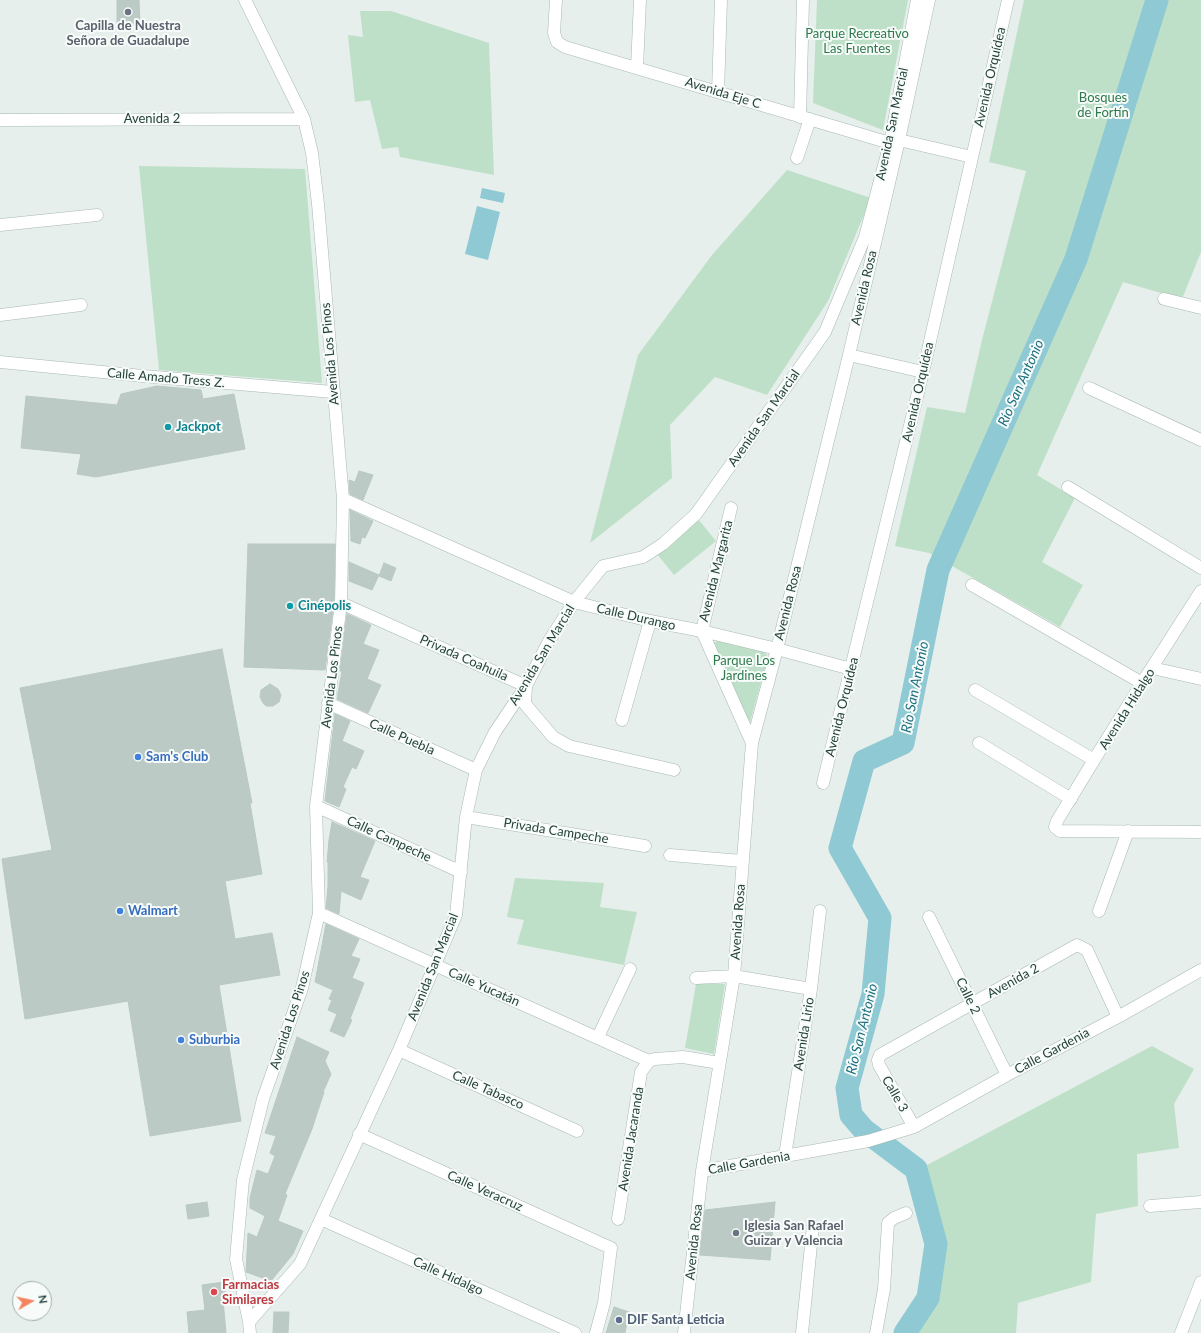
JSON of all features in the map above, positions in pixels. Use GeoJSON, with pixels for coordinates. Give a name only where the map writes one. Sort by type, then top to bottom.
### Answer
{"type":"FeatureCollection","features":[{"type":"Feature","properties":{"kind":"street","name":"Avenida Los Pinos"},"geometry":{"type":"LineString","coordinates":[[245,0],[304,119],[312,153],[318,204],[343,500],[341,603],[316,806],[319,913],[302,988],[263,1098],[243,1180],[236,1259],[250,1327]]}},
{"type":"Feature","properties":{"kind":"street","name":"Avenida Eje C"},"geometry":{"type":"LineString","coordinates":[[556,0],[554,33],[557,42],[565,47],[805,118],[895,142],[972,158]]}},
{"type":"Feature","properties":{"kind":"street"},"geometry":{"type":"LineString","coordinates":[[637,68],[640,0]]}},
{"type":"Feature","properties":{"kind":"street"},"geometry":{"type":"LineString","coordinates":[[718,92],[721,0]]}},
{"type":"Feature","properties":{"kind":"street"},"geometry":{"type":"LineString","coordinates":[[797,158],[805,118],[804,0]]}},
{"type":"Feature","properties":{"kind":"street","name":"Avenida San Marcial"},"geometry":{"type":"LineString","coordinates":[[250,1327],[300,1264],[399,1050],[456,915],[466,817],[476,770],[495,732],[526,686],[549,640],[574,602],[603,566],[643,557],[663,544],[696,514],[825,332],[865,237],[895,142],[917,0]]}},
{"type":"Feature","properties":{"kind":"street","name":"Avenida Rosa"},"geometry":{"type":"LineString","coordinates":[[684,1333],[702,1171],[734,976],[752,743],[777,649],[849,356],[895,142],[929,0]]}},
{"type":"Feature","properties":{"kind":"street","name":"Avenida Orquídea"},"geometry":{"type":"LineString","coordinates":[[823,783],[923,372],[1008,0]]}},
{"type":"Feature","properties":{"kind":"street","name":"Avenida 2"},"geometry":{"type":"LineString","coordinates":[[0,120],[304,119]]}},
{"type":"Feature","properties":{"kind":"street"},"geometry":{"type":"LineString","coordinates":[[0,224],[97,215]]}},
{"type":"Feature","properties":{"kind":"street"},"geometry":{"type":"LineString","coordinates":[[1164,299],[1201,308]]}},
{"type":"Feature","properties":{"kind":"street"},"geometry":{"type":"LineString","coordinates":[[0,315],[81,305]]}},
{"type":"Feature","properties":{"kind":"street"},"geometry":{"type":"LineString","coordinates":[[849,356],[923,372]]}},
{"type":"Feature","properties":{"kind":"street","name":"Calle Amado Tress Z."},"geometry":{"type":"LineString","coordinates":[[0,362],[333,392]]}},
{"type":"Feature","properties":{"kind":"street"},"geometry":{"type":"LineString","coordinates":[[1089,388],[1201,440]]}},
{"type":"Feature","properties":{"kind":"street"},"geometry":{"type":"LineString","coordinates":[[1068,487],[1201,568]]}},
{"type":"Feature","properties":{"kind":"street","name":"Calle Durango"},"geometry":{"type":"LineString","coordinates":[[343,500],[574,602],[650,621],[702,631],[777,649],[851,669]]}},
{"type":"Feature","properties":{"kind":"street","name":"Avenida Margarita"},"geometry":{"type":"LineString","coordinates":[[732,508],[702,631],[752,743]]}},
{"type":"Feature","properties":{"kind":"street"},"geometry":{"type":"LineString","coordinates":[[972,585],[1142,683]]}},
{"type":"Feature","properties":{"kind":"street","name":"Avenida Hidalgo"},"geometry":{"type":"LineString","coordinates":[[1128,831],[1060,831],[1055,828],[1057,821],[1094,760],[1201,591]]}},
{"type":"Feature","properties":{"kind":"street","name":"Privada Coahuila"},"geometry":{"type":"LineString","coordinates":[[341,603],[526,686]]}},
{"type":"Feature","properties":{"kind":"street"},"geometry":{"type":"LineString","coordinates":[[622,720],[650,621]]}},
{"type":"Feature","properties":{"kind":"street"},"geometry":{"type":"LineString","coordinates":[[1152,668],[1201,679]]}},
{"type":"Feature","properties":{"kind":"street"},"geometry":{"type":"LineString","coordinates":[[526,686],[525,704],[553,737],[569,746],[674,770]]}},
{"type":"Feature","properties":{"kind":"street"},"geometry":{"type":"LineString","coordinates":[[975,690],[1094,760]]}},
{"type":"Feature","properties":{"kind":"street","name":"Calle Puebla"},"geometry":{"type":"LineString","coordinates":[[328,703],[476,770]]}},
{"type":"Feature","properties":{"kind":"street"},"geometry":{"type":"LineString","coordinates":[[978,743],[1070,799]]}},
{"type":"Feature","properties":{"kind":"street","name":"Calle Campeche"},"geometry":{"type":"LineString","coordinates":[[316,806],[461,872]]}},
{"type":"Feature","properties":{"kind":"street","name":"Privada Campeche"},"geometry":{"type":"LineString","coordinates":[[466,817],[645,846]]}},
{"type":"Feature","properties":{"kind":"street"},"geometry":{"type":"LineString","coordinates":[[1100,911],[1128,831],[1201,832]]}},
{"type":"Feature","properties":{"kind":"street"},"geometry":{"type":"LineString","coordinates":[[670,855],[742,861]]}},
{"type":"Feature","properties":{"kind":"street","name":"Avenida Lirio"},"geometry":{"type":"LineString","coordinates":[[785,1156],[811,989],[820,911]]}},
{"type":"Feature","properties":{"kind":"street","name":"Calle Yucatán"},"geometry":{"type":"LineString","coordinates":[[319,913],[649,1061]]}},
{"type":"Feature","properties":{"kind":"street","name":"Calle 2"},"geometry":{"type":"LineString","coordinates":[[929,917],[1007,1075]]}},
{"type":"Feature","properties":{"kind":"street","name":"Avenida 2"},"geometry":{"type":"LineString","coordinates":[[878,1060],[880,1055],[1077,945],[1087,950],[1118,1017]]}},
{"type":"Feature","properties":{"kind":"street"},"geometry":{"type":"LineString","coordinates":[[598,1038],[630,969]]}},
{"type":"Feature","properties":{"kind":"street","name":"Calle Gardenia"},"geometry":{"type":"LineString","coordinates":[[702,1171],[868,1141],[909,1129],[1007,1075],[1118,1017],[1201,970]]}},
{"type":"Feature","properties":{"kind":"street"},"geometry":{"type":"LineString","coordinates":[[696,978],[734,976],[811,989]]}},
{"type":"Feature","properties":{"kind":"street","name":"Calle Tabasco"},"geometry":{"type":"LineString","coordinates":[[399,1050],[577,1131]]}},
{"type":"Feature","properties":{"kind":"street"},"geometry":{"type":"LineString","coordinates":[[649,1061],[655,1059],[683,1057],[719,1064]]}},
{"type":"Feature","properties":{"kind":"street","name":"Calle 3"},"geometry":{"type":"LineString","coordinates":[[878,1060],[909,1129]]}},
{"type":"Feature","properties":{"kind":"street","name":"Avenida Jacaranda"},"geometry":{"type":"LineString","coordinates":[[618,1219],[641,1072],[649,1061]]}},
{"type":"Feature","properties":{"kind":"street","name":"Calle Veracruz"},"geometry":{"type":"LineString","coordinates":[[359,1134],[611,1248],[604,1302],[596,1333]]}},
{"type":"Feature","properties":{"kind":"street"},"geometry":{"type":"LineString","coordinates":[[1150,1206],[1201,1202]]}},
{"type":"Feature","properties":{"kind":"street"},"geometry":{"type":"LineString","coordinates":[[876,1333],[884,1289],[888,1223],[894,1218],[906,1213]]}},
{"type":"Feature","properties":{"kind":"street","name":"Calle Hidalgo"},"geometry":{"type":"LineString","coordinates":[[321,1219],[575,1333]]}},
{"type":"Feature","properties":{"kind":"street"},"geometry":{"type":"LineString","coordinates":[[802,1333],[813,1226]]}},
{"type":"Feature","properties":{"kind":"street"},"geometry":{"type":"LineString","coordinates":[[1181,1333],[1201,1282]]}},
{"type":"Feature","properties":{"kind":"green space","name":"Parque Recreativo Las Fuentes"},"geometry":{"type":"Polygon","coordinates":[[[817,0],[908,0],[883,130],[813,103],[817,0]]]}},
{"type":"Feature","properties":{"kind":"green space","name":"Bosques de Fortín"},"geometry":{"type":"Polygon","coordinates":[[[1024,0],[1201,0],[1201,252],[1182,299],[1123,282],[1037,475],[1075,498],[1042,562],[1083,585],[1060,627],[929,553],[895,546],[927,407],[965,413],[982,340],[1026,171],[989,162],[1024,0]]]}},
{"type":"Feature","properties":{"kind":"green space"},"geometry":{"type":"Polygon","coordinates":[[[360,11],[391,11],[489,43],[494,175],[400,157],[398,147],[382,149],[370,100],[355,102],[348,35],[363,37],[360,11]]]}},
{"type":"Feature","properties":{"kind":"green space"},"geometry":{"type":"Polygon","coordinates":[[[139,166],[305,169],[322,383],[159,370],[139,166]]]}},
{"type":"Feature","properties":{"kind":"green space"},"geometry":{"type":"Polygon","coordinates":[[[787,170],[871,198],[828,301],[767,395],[715,377],[670,425],[672,478],[590,543],[638,355],[712,255],[787,170]]]}},
{"type":"Feature","properties":{"kind":"green space"},"geometry":{"type":"Polygon","coordinates":[[[699,520],[716,541],[674,575],[657,554],[699,520]]]}},
{"type":"Feature","properties":{"kind":"green space","name":"Parque Los Jardines"},"geometry":{"type":"Polygon","coordinates":[[[717,641],[764,652],[768,657],[750,722],[712,647],[717,641]]]}},
{"type":"Feature","properties":{"kind":"green space"},"geometry":{"type":"Polygon","coordinates":[[[515,878],[604,883],[600,907],[637,912],[624,965],[517,944],[524,920],[507,917],[515,878]]]}},
{"type":"Feature","properties":{"kind":"green space"},"geometry":{"type":"Polygon","coordinates":[[[696,984],[725,984],[714,1054],[685,1048],[696,984]]]}},
{"type":"Feature","properties":{"kind":"green space"},"geometry":{"type":"Polygon","coordinates":[[[1152,1046],[1194,1069],[1174,1104],[1179,1148],[1137,1154],[1138,1206],[1096,1214],[1091,1282],[1018,1303],[1016,1333],[897,1333],[921,1297],[926,1245],[911,1170],[927,1165],[1152,1046]]]}},
{"type":"Feature","properties":{"kind":"water"},"geometry":{"type":"Polygon","coordinates":[[[482,188],[505,193],[503,203],[480,198],[482,188]]]}},
{"type":"Feature","properties":{"kind":"water"},"geometry":{"type":"Polygon","coordinates":[[[477,206],[500,212],[488,260],[465,254],[477,206]]]}},
{"type":"Feature","properties":{"kind":"building","name":"Capilla de Nuestra Señora de Guadalupe"},"geometry":{"type":"Polygon","coordinates":[[[117,0],[139,0],[140,24],[117,24],[117,0]]]}},
{"type":"Feature","properties":{"kind":"building"},"geometry":{"type":"Polygon","coordinates":[[[157,386],[201,390],[203,399],[234,394],[245,449],[96,477],[77,474],[81,454],[21,448],[26,396],[117,405],[121,394],[157,386]]]}},
{"type":"Feature","properties":{"kind":"building"},"geometry":{"type":"Polygon","coordinates":[[[359,471],[373,475],[363,500],[350,494],[349,480],[355,482],[359,471]]]}},
{"type":"Feature","properties":{"kind":"building"},"geometry":{"type":"Polygon","coordinates":[[[350,510],[373,521],[365,538],[362,537],[360,544],[351,541],[350,510]]]}},
{"type":"Feature","properties":{"kind":"building","name":"Cinépolis"},"geometry":{"type":"Polygon","coordinates":[[[248,544],[335,544],[334,602],[325,670],[244,667],[248,544]]]}},
{"type":"Feature","properties":{"kind":"building"},"geometry":{"type":"Polygon","coordinates":[[[349,562],[379,575],[372,590],[349,581],[349,562]]]}},
{"type":"Feature","properties":{"kind":"building"},"geometry":{"type":"Polygon","coordinates":[[[384,563],[396,568],[391,581],[379,576],[384,563]]]}},
{"type":"Feature","properties":{"kind":"building"},"geometry":{"type":"Polygon","coordinates":[[[347,614],[371,625],[363,644],[379,650],[367,679],[381,685],[368,713],[337,699],[342,671],[340,671],[347,614]]]}},
{"type":"Feature","properties":{"kind":"building"},"geometry":{"type":"Polygon","coordinates":[[[222,649],[252,803],[250,803],[262,874],[225,881],[235,939],[272,933],[280,975],[219,985],[241,1121],[150,1136],[128,1001],[25,1019],[2,859],[52,850],[20,688],[222,649]]]}},
{"type":"Feature","properties":{"kind":"building"},"geometry":{"type":"Polygon","coordinates":[[[270,684],[278,689],[281,695],[279,702],[273,706],[266,706],[260,697],[261,690],[270,684]]]}},
{"type":"Feature","properties":{"kind":"building"},"geometry":{"type":"Polygon","coordinates":[[[335,714],[350,721],[342,741],[364,751],[356,769],[352,767],[343,787],[346,789],[339,807],[325,801],[335,714]]]}},
{"type":"Feature","properties":{"kind":"building"},"geometry":{"type":"Polygon","coordinates":[[[332,822],[375,841],[360,877],[369,880],[361,900],[341,891],[339,914],[326,908],[328,886],[327,862],[332,822]]]}},
{"type":"Feature","properties":{"kind":"building"},"geometry":{"type":"Polygon","coordinates":[[[326,924],[359,939],[351,956],[360,959],[352,978],[364,983],[350,1019],[352,1020],[344,1037],[330,1031],[337,1014],[328,1010],[332,1000],[329,999],[333,990],[315,982],[326,924]]]}},
{"type":"Feature","properties":{"kind":"building"},"geometry":{"type":"Polygon","coordinates":[[[297,1037],[329,1052],[325,1061],[331,1074],[323,1092],[312,1129],[285,1194],[287,1195],[278,1221],[303,1231],[293,1254],[271,1281],[246,1272],[248,1233],[257,1237],[265,1216],[250,1208],[250,1198],[257,1170],[268,1174],[275,1156],[270,1153],[276,1136],[265,1133],[297,1037]]]}},
{"type":"Feature","properties":{"kind":"building"},"geometry":{"type":"Polygon","coordinates":[[[207,1202],[209,1216],[188,1219],[186,1205],[207,1202]]]}},
{"type":"Feature","properties":{"kind":"building","name":"Iglesia San Rafael Guizar y Valencia"},"geometry":{"type":"Polygon","coordinates":[[[775,1202],[770,1260],[700,1255],[705,1210],[775,1202]]]}},
{"type":"Feature","properties":{"kind":"building"},"geometry":{"type":"Polygon","coordinates":[[[224,1282],[226,1300],[223,1300],[226,1333],[189,1333],[187,1312],[205,1310],[202,1285],[224,1282]]]}},
{"type":"Feature","properties":{"kind":"building","name":"DIF Santa Leticia"},"geometry":{"type":"Polygon","coordinates":[[[614,1307],[629,1312],[625,1333],[606,1333],[614,1307]]]}},
{"type":"Feature","properties":{"kind":"building"},"geometry":{"type":"Polygon","coordinates":[[[274,1312],[289,1312],[288,1333],[273,1333],[274,1312]]]}},
{"type":"Feature","properties":{"kind":"waterway","name":"Río San Antonio"},"geometry":{"type":"LineString","coordinates":[[905,1333],[928,1298],[936,1244],[916,1169],[864,1130],[851,1115],[847,1088],[873,994],[880,918],[840,848],[864,761],[903,743],[938,570],[1076,259],[1157,0]]}},
{"type":"Feature","properties":{"kind":"place","name":"Capilla de Nuestra Señora de Guadalupe"},"geometry":{"type":"Point","coordinates":[128,12]}},
{"type":"Feature","properties":{"kind":"place","name":"Jackpot"},"geometry":{"type":"Point","coordinates":[168,427]}},
{"type":"Feature","properties":{"kind":"place","name":"Cinépolis"},"geometry":{"type":"Point","coordinates":[290,606]}},
{"type":"Feature","properties":{"kind":"place","name":"Sam's Club"},"geometry":{"type":"Point","coordinates":[138,757]}},
{"type":"Feature","properties":{"kind":"place","name":"Walmart"},"geometry":{"type":"Point","coordinates":[120,911]}},
{"type":"Feature","properties":{"kind":"place","name":"Suburbia"},"geometry":{"type":"Point","coordinates":[181,1040]}},
{"type":"Feature","properties":{"kind":"place","name":"Iglesia San Rafael Guizar y Valencia"},"geometry":{"type":"Point","coordinates":[736,1233]}},
{"type":"Feature","properties":{"kind":"place","name":"Farmacias Similares"},"geometry":{"type":"Point","coordinates":[214,1292]}},
{"type":"Feature","properties":{"kind":"place","name":"DIF Santa Leticia"},"geometry":{"type":"Point","coordinates":[619,1320]}}]}
